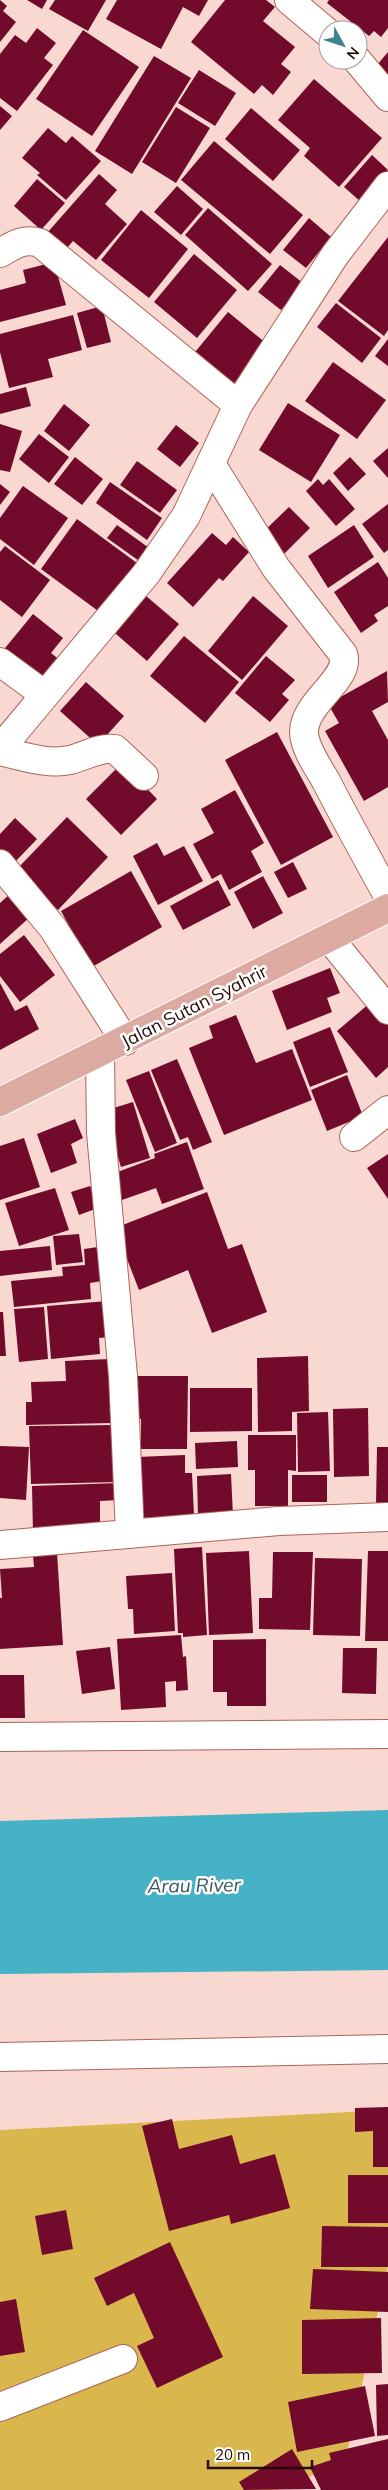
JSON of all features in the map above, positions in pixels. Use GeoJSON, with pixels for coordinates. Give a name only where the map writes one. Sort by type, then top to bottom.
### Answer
{"type":"FeatureCollection","features":[{"type":"Feature","properties":{"kind":"main road","name":"Jalan Sutan Syahrir"},"geometry":{"type":"LineString","coordinates":[[0,1102],[100,1054],[388,908]]}},
{"type":"Feature","properties":{"kind":"street"},"geometry":{"type":"LineString","coordinates":[[289,0],[318,25]]}},
{"type":"Feature","properties":{"kind":"street"},"geometry":{"type":"LineString","coordinates":[[365,70],[388,97]]}},
{"type":"Feature","properties":{"kind":"street"},"geometry":{"type":"LineString","coordinates":[[144,776],[115,749],[92,752],[68,760],[46,761],[0,750],[146,574],[186,516],[238,405],[335,255],[388,186]]}},
{"type":"Feature","properties":{"kind":"street"},"geometry":{"type":"LineString","coordinates":[[0,254],[17,242],[31,241],[40,243],[238,405]]}},
{"type":"Feature","properties":{"kind":"street"},"geometry":{"type":"LineString","coordinates":[[211,464],[276,568],[343,654],[344,666],[341,673],[313,706],[307,719],[304,733],[320,771],[388,896]]}},
{"type":"Feature","properties":{"kind":"street"},"geometry":{"type":"LineString","coordinates":[[0,662],[45,695]]}},
{"type":"Feature","properties":{"kind":"street"},"geometry":{"type":"LineString","coordinates":[[0,864],[53,928],[125,1041]]}},
{"type":"Feature","properties":{"kind":"street"},"geometry":{"type":"LineString","coordinates":[[329,938],[388,1010]]}},
{"type":"Feature","properties":{"kind":"street"},"geometry":{"type":"LineString","coordinates":[[100,1054],[101,1133],[123,1376],[130,1534]]}},
{"type":"Feature","properties":{"kind":"street"},"geometry":{"type":"LineString","coordinates":[[354,1137],[388,1110]]}},
{"type":"Feature","properties":{"kind":"street"},"geometry":{"type":"LineString","coordinates":[[0,1545],[279,1521],[388,1517]]}},
{"type":"Feature","properties":{"kind":"street"},"geometry":{"type":"LineString","coordinates":[[0,1737],[388,1734]]}},
{"type":"Feature","properties":{"kind":"street"},"geometry":{"type":"LineString","coordinates":[[0,2057],[388,2050]]}},
{"type":"Feature","properties":{"kind":"street"},"geometry":{"type":"LineString","coordinates":[[0,2407],[123,2359]]}},
{"type":"Feature","properties":{"kind":"shaded area"},"geometry":{"type":"Polygon","coordinates":[[[388,2110],[388,2266],[345,2462],[277,2490],[0,2490],[0,2130],[388,2110]]]}},
{"type":"Feature","properties":{"kind":"water","name":"Arau River"},"geometry":{"type":"Polygon","coordinates":[[[388,1810],[388,1970],[0,1974],[0,1821],[388,1810]]]}},
{"type":"Feature","properties":{"kind":"building"},"geometry":{"type":"Polygon","coordinates":[[[0,0],[7,6],[3,11],[16,22],[0,42],[0,0]]]}},
{"type":"Feature","properties":{"kind":"building"},"geometry":{"type":"Polygon","coordinates":[[[27,0],[47,0],[42,9],[27,0]]]}},
{"type":"Feature","properties":{"kind":"building"},"geometry":{"type":"Polygon","coordinates":[[[55,0],[106,0],[88,31],[49,9],[55,0]]]}},
{"type":"Feature","properties":{"kind":"building"},"geometry":{"type":"Polygon","coordinates":[[[117,0],[208,0],[199,16],[183,7],[161,49],[106,19],[117,0]]]}},
{"type":"Feature","properties":{"kind":"building"},"geometry":{"type":"Polygon","coordinates":[[[225,0],[266,0],[275,7],[263,21],[295,47],[281,64],[291,72],[273,95],[262,85],[254,94],[191,42],[225,0]]]}},
{"type":"Feature","properties":{"kind":"building"},"geometry":{"type":"Polygon","coordinates":[[[329,0],[388,0],[388,28],[381,37],[374,31],[369,36],[368,20],[349,20],[327,3],[329,0]]]}},
{"type":"Feature","properties":{"kind":"building"},"geometry":{"type":"Polygon","coordinates":[[[37,28],[56,43],[44,58],[53,65],[17,111],[0,98],[0,54],[15,35],[26,43],[37,28]]]}},
{"type":"Feature","properties":{"kind":"building"},"geometry":{"type":"Polygon","coordinates":[[[83,30],[139,67],[92,136],[36,99],[83,30]]]}},
{"type":"Feature","properties":{"kind":"building"},"geometry":{"type":"Polygon","coordinates":[[[388,52],[388,75],[377,65],[388,52]]]}},
{"type":"Feature","properties":{"kind":"building"},"geometry":{"type":"Polygon","coordinates":[[[154,56],[191,78],[132,174],[95,151],[154,56]]]}},
{"type":"Feature","properties":{"kind":"building"},"geometry":{"type":"Polygon","coordinates":[[[199,70],[236,93],[215,126],[178,103],[199,70]]]}},
{"type":"Feature","properties":{"kind":"building"},"geometry":{"type":"Polygon","coordinates":[[[314,79],[382,138],[339,187],[304,156],[310,148],[278,120],[314,79]]]}},
{"type":"Feature","properties":{"kind":"building"},"geometry":{"type":"Polygon","coordinates":[[[0,106],[12,116],[0,130],[0,106]]]}},
{"type":"Feature","properties":{"kind":"building"},"geometry":{"type":"Polygon","coordinates":[[[176,107],[210,128],[176,183],[142,162],[176,107]]]}},
{"type":"Feature","properties":{"kind":"building"},"geometry":{"type":"Polygon","coordinates":[[[251,108],[300,150],[273,181],[225,139],[251,108]]]}},
{"type":"Feature","properties":{"kind":"building"},"geometry":{"type":"Polygon","coordinates":[[[48,128],[66,143],[72,136],[101,161],[66,200],[37,175],[40,173],[22,158],[48,128]]]}},
{"type":"Feature","properties":{"kind":"building"},"geometry":{"type":"Polygon","coordinates":[[[214,141],[303,215],[270,254],[181,180],[214,141]]]}},
{"type":"Feature","properties":{"kind":"building"},"geometry":{"type":"Polygon","coordinates":[[[372,155],[388,170],[361,202],[344,187],[372,155]]]}},
{"type":"Feature","properties":{"kind":"building"},"geometry":{"type":"Polygon","coordinates":[[[99,174],[117,190],[105,204],[127,224],[96,260],[73,241],[66,249],[47,233],[99,174]]]}},
{"type":"Feature","properties":{"kind":"building"},"geometry":{"type":"Polygon","coordinates":[[[37,179],[65,203],[41,230],[14,206],[37,179]]]}},
{"type":"Feature","properties":{"kind":"building"},"geometry":{"type":"Polygon","coordinates":[[[177,186],[203,209],[181,235],[154,212],[177,186]]]}},
{"type":"Feature","properties":{"kind":"building"},"geometry":{"type":"Polygon","coordinates":[[[208,208],[272,264],[248,291],[185,235],[208,208]]]}},
{"type":"Feature","properties":{"kind":"building"},"geometry":{"type":"Polygon","coordinates":[[[141,210],[188,249],[149,298],[101,260],[141,210]]]}},
{"type":"Feature","properties":{"kind":"building"},"geometry":{"type":"Polygon","coordinates":[[[309,218],[331,237],[306,268],[283,250],[309,218]]]}},
{"type":"Feature","properties":{"kind":"building"},"geometry":{"type":"Polygon","coordinates":[[[388,237],[388,330],[384,336],[338,301],[388,237]]]}},
{"type":"Feature","properties":{"kind":"building"},"geometry":{"type":"Polygon","coordinates":[[[194,254],[237,290],[197,338],[154,302],[194,254]]]}},
{"type":"Feature","properties":{"kind":"building"},"geometry":{"type":"Polygon","coordinates":[[[54,262],[66,305],[0,322],[0,290],[26,283],[23,270],[54,262]]]}},
{"type":"Feature","properties":{"kind":"building"},"geometry":{"type":"Polygon","coordinates":[[[280,265],[303,283],[281,310],[258,292],[280,265]]]}},
{"type":"Feature","properties":{"kind":"building"},"geometry":{"type":"Polygon","coordinates":[[[336,303],[381,338],[362,363],[317,327],[336,303]]]}},
{"type":"Feature","properties":{"kind":"building"},"geometry":{"type":"Polygon","coordinates":[[[102,306],[111,342],[87,348],[77,313],[102,306]]]}},
{"type":"Feature","properties":{"kind":"building"},"geometry":{"type":"Polygon","coordinates":[[[228,312],[267,344],[229,389],[191,357],[228,312]]]}},
{"type":"Feature","properties":{"kind":"building"},"geometry":{"type":"Polygon","coordinates":[[[73,315],[82,350],[48,359],[53,377],[9,388],[0,352],[0,334],[73,315]]]}},
{"type":"Feature","properties":{"kind":"building"},"geometry":{"type":"Polygon","coordinates":[[[388,339],[388,366],[375,356],[388,339]]]}},
{"type":"Feature","properties":{"kind":"building"},"geometry":{"type":"Polygon","coordinates":[[[333,362],[386,400],[357,439],[305,401],[333,362]]]}},
{"type":"Feature","properties":{"kind":"building"},"geometry":{"type":"Polygon","coordinates":[[[26,387],[31,406],[0,414],[0,394],[26,387]]]}},
{"type":"Feature","properties":{"kind":"building"},"geometry":{"type":"Polygon","coordinates":[[[288,403],[340,435],[311,482],[259,450],[288,403]]]}},
{"type":"Feature","properties":{"kind":"building"},"geometry":{"type":"Polygon","coordinates":[[[64,404],[90,425],[69,451],[44,431],[64,404]]]}},
{"type":"Feature","properties":{"kind":"building"},"geometry":{"type":"Polygon","coordinates":[[[0,424],[22,431],[10,472],[0,470],[0,424]]]}},
{"type":"Feature","properties":{"kind":"building"},"geometry":{"type":"Polygon","coordinates":[[[176,425],[199,443],[180,467],[157,449],[176,425]]]}},
{"type":"Feature","properties":{"kind":"building"},"geometry":{"type":"Polygon","coordinates":[[[39,434],[69,457],[49,483],[19,459],[39,434]]]}},
{"type":"Feature","properties":{"kind":"building"},"geometry":{"type":"Polygon","coordinates":[[[388,448],[388,478],[373,461],[388,448]]]}},
{"type":"Feature","properties":{"kind":"building"},"geometry":{"type":"Polygon","coordinates":[[[75,457],[103,479],[82,505],[54,484],[75,457]]]}},
{"type":"Feature","properties":{"kind":"building"},"geometry":{"type":"Polygon","coordinates":[[[350,457],[366,474],[348,491],[333,473],[350,457]]]}},
{"type":"Feature","properties":{"kind":"building"},"geometry":{"type":"Polygon","coordinates":[[[137,461],[177,490],[160,513],[120,485],[137,461]]]}},
{"type":"Feature","properties":{"kind":"building"},"geometry":{"type":"Polygon","coordinates":[[[318,479],[323,485],[329,479],[355,509],[336,526],[306,491],[318,479]]]}},
{"type":"Feature","properties":{"kind":"building"},"geometry":{"type":"Polygon","coordinates":[[[110,482],[162,518],[147,540],[96,503],[110,482]]]}},
{"type":"Feature","properties":{"kind":"building"},"geometry":{"type":"Polygon","coordinates":[[[0,484],[10,492],[0,505],[0,484]]]}},
{"type":"Feature","properties":{"kind":"building"},"geometry":{"type":"Polygon","coordinates":[[[23,486],[68,518],[34,565],[0,539],[0,518],[23,486]]]}},
{"type":"Feature","properties":{"kind":"building"},"geometry":{"type":"Polygon","coordinates":[[[388,504],[388,550],[384,553],[362,524],[388,504]]]}},
{"type":"Feature","properties":{"kind":"building"},"geometry":{"type":"Polygon","coordinates":[[[289,507],[310,528],[282,556],[261,534],[289,507]]]}},
{"type":"Feature","properties":{"kind":"building"},"geometry":{"type":"Polygon","coordinates":[[[77,519],[141,566],[105,616],[41,569],[77,519]]]}},
{"type":"Feature","properties":{"kind":"building"},"geometry":{"type":"Polygon","coordinates":[[[117,525],[152,550],[142,563],[107,538],[117,525]]]}},
{"type":"Feature","properties":{"kind":"building"},"geometry":{"type":"Polygon","coordinates":[[[354,525],[374,557],[328,588],[308,556],[354,525]]]}},
{"type":"Feature","properties":{"kind":"building"},"geometry":{"type":"Polygon","coordinates":[[[212,533],[226,545],[233,537],[249,552],[223,581],[219,578],[193,607],[167,583],[212,533]]]}},
{"type":"Feature","properties":{"kind":"building"},"geometry":{"type":"Polygon","coordinates":[[[5,546],[50,580],[22,617],[0,600],[0,552],[5,546]]]}},
{"type":"Feature","properties":{"kind":"building"},"geometry":{"type":"Polygon","coordinates":[[[378,562],[388,578],[388,606],[374,615],[378,621],[361,633],[334,592],[378,562]]]}},
{"type":"Feature","properties":{"kind":"building"},"geometry":{"type":"Polygon","coordinates":[[[139,590],[179,624],[147,661],[108,627],[139,590]]]}},
{"type":"Feature","properties":{"kind":"building"},"geometry":{"type":"Polygon","coordinates":[[[253,596],[288,626],[242,680],[208,651],[253,596]]]}},
{"type":"Feature","properties":{"kind":"building"},"geometry":{"type":"Polygon","coordinates":[[[33,614],[63,638],[51,653],[61,661],[41,685],[1,653],[33,614]]]}},
{"type":"Feature","properties":{"kind":"building"},"geometry":{"type":"Polygon","coordinates":[[[184,636],[239,682],[205,723],[150,676],[184,636]]]}},
{"type":"Feature","properties":{"kind":"building"},"geometry":{"type":"Polygon","coordinates":[[[266,656],[295,680],[282,694],[289,700],[270,722],[235,693],[266,656]]]}},
{"type":"Feature","properties":{"kind":"building"},"geometry":{"type":"Polygon","coordinates":[[[387,671],[388,702],[372,711],[388,740],[388,787],[364,801],[325,731],[339,723],[328,704],[387,671]]]}},
{"type":"Feature","properties":{"kind":"building"},"geometry":{"type":"Polygon","coordinates":[[[86,682],[124,716],[98,745],[60,711],[86,682]]]}},
{"type":"Feature","properties":{"kind":"building"},"geometry":{"type":"Polygon","coordinates":[[[277,732],[333,837],[281,865],[225,760],[277,732]]]}},
{"type":"Feature","properties":{"kind":"building"},"geometry":{"type":"Polygon","coordinates":[[[122,763],[157,799],[121,835],[86,799],[122,763]]]}},
{"type":"Feature","properties":{"kind":"building"},"geometry":{"type":"Polygon","coordinates":[[[235,790],[264,843],[251,851],[262,872],[229,890],[221,874],[212,879],[193,844],[214,833],[201,809],[235,790]]]}},
{"type":"Feature","properties":{"kind":"building"},"geometry":{"type":"Polygon","coordinates":[[[67,817],[108,857],[58,910],[16,870],[67,817]]]}},
{"type":"Feature","properties":{"kind":"building"},"geometry":{"type":"Polygon","coordinates":[[[15,818],[37,839],[14,863],[0,849],[0,834],[15,818]]]}},
{"type":"Feature","properties":{"kind":"building"},"geometry":{"type":"Polygon","coordinates":[[[157,843],[164,856],[184,846],[203,881],[158,905],[133,856],[157,843]]]}},
{"type":"Feature","properties":{"kind":"building"},"geometry":{"type":"Polygon","coordinates":[[[293,862],[307,889],[288,898],[274,872],[293,862]]]}},
{"type":"Feature","properties":{"kind":"building"},"geometry":{"type":"Polygon","coordinates":[[[131,871],[162,927],[92,967],[61,911],[131,871]]]}},
{"type":"Feature","properties":{"kind":"building"},"geometry":{"type":"Polygon","coordinates":[[[263,876],[283,913],[253,929],[234,892],[263,876]]]}},
{"type":"Feature","properties":{"kind":"building"},"geometry":{"type":"Polygon","coordinates":[[[218,880],[231,905],[183,930],[170,906],[218,880]]]}},
{"type":"Feature","properties":{"kind":"building"},"geometry":{"type":"Polygon","coordinates":[[[10,894],[30,917],[0,944],[0,903],[10,894]]]}},
{"type":"Feature","properties":{"kind":"building"},"geometry":{"type":"Polygon","coordinates":[[[24,935],[55,975],[20,1002],[0,976],[0,954],[24,935]]]}},
{"type":"Feature","properties":{"kind":"building"},"geometry":{"type":"Polygon","coordinates":[[[330,968],[340,993],[327,998],[332,1012],[287,1030],[272,991],[330,968]]]}},
{"type":"Feature","properties":{"kind":"building"},"geometry":{"type":"Polygon","coordinates":[[[0,983],[15,1011],[27,1005],[39,1029],[0,1050],[0,983]]]}},
{"type":"Feature","properties":{"kind":"building"},"geometry":{"type":"Polygon","coordinates":[[[371,1002],[388,1023],[388,1067],[376,1078],[337,1031],[371,1002]]]}},
{"type":"Feature","properties":{"kind":"building"},"geometry":{"type":"Polygon","coordinates":[[[236,1015],[256,1063],[292,1049],[312,1100],[224,1135],[189,1048],[213,1038],[209,1026],[236,1015]]]}},
{"type":"Feature","properties":{"kind":"building"},"geometry":{"type":"Polygon","coordinates":[[[330,1027],[348,1072],[310,1087],[293,1042],[330,1027]]]}},
{"type":"Feature","properties":{"kind":"building"},"geometry":{"type":"Polygon","coordinates":[[[177,1059],[212,1142],[193,1150],[188,1137],[180,1140],[151,1070],[177,1059]]]}},
{"type":"Feature","properties":{"kind":"building"},"geometry":{"type":"Polygon","coordinates":[[[149,1071],[177,1143],[155,1152],[126,1080],[149,1071]]]}},
{"type":"Feature","properties":{"kind":"building"},"geometry":{"type":"Polygon","coordinates":[[[347,1075],[363,1116],[327,1131],[311,1090],[347,1075]]]}},
{"type":"Feature","properties":{"kind":"building"},"geometry":{"type":"Polygon","coordinates":[[[133,1102],[150,1158],[121,1167],[104,1111],[133,1102]]]}},
{"type":"Feature","properties":{"kind":"building"},"geometry":{"type":"Polygon","coordinates":[[[75,1119],[83,1138],[71,1144],[77,1163],[51,1173],[37,1134],[75,1119]]]}},
{"type":"Feature","properties":{"kind":"building"},"geometry":{"type":"Polygon","coordinates":[[[24,1138],[40,1187],[0,1200],[0,1146],[24,1138]]]}},
{"type":"Feature","properties":{"kind":"building"},"geometry":{"type":"Polygon","coordinates":[[[187,1142],[204,1189],[162,1204],[156,1188],[122,1200],[112,1174],[155,1158],[154,1154],[187,1142]]]}},
{"type":"Feature","properties":{"kind":"building"},"geometry":{"type":"Polygon","coordinates":[[[388,1154],[388,1199],[367,1168],[388,1154]]]}},
{"type":"Feature","properties":{"kind":"building"},"geometry":{"type":"Polygon","coordinates":[[[90,1186],[98,1208],[79,1215],[71,1192],[90,1186]]]}},
{"type":"Feature","properties":{"kind":"building"},"geometry":{"type":"Polygon","coordinates":[[[55,1188],[69,1230],[19,1246],[5,1203],[55,1188]]]}},
{"type":"Feature","properties":{"kind":"building"},"geometry":{"type":"Polygon","coordinates":[[[207,1192],[228,1249],[242,1244],[267,1312],[212,1333],[188,1270],[139,1290],[115,1228],[207,1192]]]}},
{"type":"Feature","properties":{"kind":"building"},"geometry":{"type":"Polygon","coordinates":[[[79,1234],[83,1262],[56,1265],[53,1236],[79,1234]]]}},
{"type":"Feature","properties":{"kind":"building"},"geometry":{"type":"Polygon","coordinates":[[[50,1246],[52,1270],[0,1276],[0,1251],[50,1246]]]}},
{"type":"Feature","properties":{"kind":"building"},"geometry":{"type":"Polygon","coordinates":[[[98,1247],[102,1281],[90,1283],[91,1299],[14,1307],[11,1281],[63,1276],[62,1267],[85,1265],[84,1249],[98,1247]]]}},
{"type":"Feature","properties":{"kind":"building"},"geometry":{"type":"Polygon","coordinates":[[[107,1301],[110,1337],[99,1338],[100,1354],[51,1359],[47,1306],[107,1301]]]}},
{"type":"Feature","properties":{"kind":"building"},"geometry":{"type":"Polygon","coordinates":[[[44,1307],[48,1359],[19,1362],[14,1309],[44,1307]]]}},
{"type":"Feature","properties":{"kind":"building"},"geometry":{"type":"Polygon","coordinates":[[[0,1312],[3,1312],[6,1356],[0,1356],[0,1312]]]}},
{"type":"Feature","properties":{"kind":"building"},"geometry":{"type":"Polygon","coordinates":[[[308,1356],[309,1411],[292,1412],[292,1431],[258,1432],[257,1358],[308,1356]]]}},
{"type":"Feature","properties":{"kind":"building"},"geometry":{"type":"Polygon","coordinates":[[[109,1359],[111,1423],[26,1425],[26,1402],[32,1402],[31,1382],[66,1381],[65,1361],[109,1359]]]}},
{"type":"Feature","properties":{"kind":"building"},"geometry":{"type":"Polygon","coordinates":[[[137,1376],[188,1376],[187,1449],[141,1449],[141,1419],[136,1419],[137,1376]]]}},
{"type":"Feature","properties":{"kind":"building"},"geometry":{"type":"Polygon","coordinates":[[[190,1388],[252,1388],[252,1431],[190,1432],[190,1388]]]}},
{"type":"Feature","properties":{"kind":"building"},"geometry":{"type":"Polygon","coordinates":[[[368,1408],[369,1476],[334,1477],[333,1409],[368,1408]]]}},
{"type":"Feature","properties":{"kind":"building"},"geometry":{"type":"Polygon","coordinates":[[[328,1412],[330,1471],[298,1472],[297,1413],[328,1412]]]}},
{"type":"Feature","properties":{"kind":"building"},"geometry":{"type":"Polygon","coordinates":[[[117,1425],[119,1482],[31,1484],[29,1426],[117,1425]]]}},
{"type":"Feature","properties":{"kind":"building"},"geometry":{"type":"Polygon","coordinates":[[[248,1435],[296,1435],[296,1471],[288,1470],[288,1506],[255,1506],[255,1470],[248,1470],[248,1435]]]}},
{"type":"Feature","properties":{"kind":"building"},"geometry":{"type":"Polygon","coordinates":[[[237,1441],[238,1467],[196,1469],[195,1443],[237,1441]]]}},
{"type":"Feature","properties":{"kind":"building"},"geometry":{"type":"Polygon","coordinates":[[[0,1446],[29,1447],[26,1500],[0,1498],[0,1446]]]}},
{"type":"Feature","properties":{"kind":"building"},"geometry":{"type":"Polygon","coordinates":[[[377,1447],[388,1447],[388,1505],[376,1505],[377,1447]]]}},
{"type":"Feature","properties":{"kind":"building"},"geometry":{"type":"Polygon","coordinates":[[[185,1455],[185,1473],[192,1473],[194,1515],[140,1518],[137,1457],[185,1455]]]}},
{"type":"Feature","properties":{"kind":"building"},"geometry":{"type":"Polygon","coordinates":[[[231,1474],[233,1516],[198,1517],[197,1476],[231,1474]]]}},
{"type":"Feature","properties":{"kind":"building"},"geometry":{"type":"Polygon","coordinates":[[[292,1475],[327,1475],[327,1502],[292,1502],[292,1475]]]}},
{"type":"Feature","properties":{"kind":"building"},"geometry":{"type":"Polygon","coordinates":[[[119,1483],[119,1500],[100,1501],[100,1531],[33,1533],[32,1486],[119,1483]]]}},
{"type":"Feature","properties":{"kind":"building"},"geometry":{"type":"Polygon","coordinates":[[[202,1547],[207,1635],[183,1637],[183,1633],[178,1633],[174,1549],[202,1547]]]}},
{"type":"Feature","properties":{"kind":"building"},"geometry":{"type":"Polygon","coordinates":[[[249,1551],[253,1633],[209,1635],[206,1553],[249,1551]]]}},
{"type":"Feature","properties":{"kind":"building"},"geometry":{"type":"Polygon","coordinates":[[[368,1551],[388,1551],[388,1641],[365,1641],[368,1551]]]}},
{"type":"Feature","properties":{"kind":"building"},"geometry":{"type":"Polygon","coordinates":[[[273,1552],[313,1552],[310,1630],[259,1629],[259,1598],[272,1598],[273,1552]]]}},
{"type":"Feature","properties":{"kind":"building"},"geometry":{"type":"Polygon","coordinates":[[[57,1553],[63,1645],[0,1649],[0,1598],[2,1598],[0,1569],[34,1567],[33,1555],[57,1553]]]}},
{"type":"Feature","properties":{"kind":"building"},"geometry":{"type":"Polygon","coordinates":[[[315,1558],[362,1559],[360,1636],[313,1635],[315,1558]]]}},
{"type":"Feature","properties":{"kind":"building"},"geometry":{"type":"Polygon","coordinates":[[[172,1573],[175,1631],[134,1634],[133,1609],[128,1609],[126,1576],[172,1573]]]}},
{"type":"Feature","properties":{"kind":"building"},"geometry":{"type":"Polygon","coordinates":[[[181,1635],[183,1657],[186,1656],[188,1690],[176,1691],[176,1681],[165,1682],[166,1707],[121,1710],[117,1639],[181,1635]]]}},
{"type":"Feature","properties":{"kind":"building"},"geometry":{"type":"Polygon","coordinates":[[[266,1639],[266,1706],[227,1706],[227,1692],[213,1692],[213,1640],[266,1639]]]}},
{"type":"Feature","properties":{"kind":"building"},"geometry":{"type":"Polygon","coordinates":[[[110,1647],[115,1689],[82,1694],[76,1651],[110,1647]]]}},
{"type":"Feature","properties":{"kind":"building"},"geometry":{"type":"Polygon","coordinates":[[[343,1648],[377,1648],[376,1694],[342,1693],[343,1648]]]}},
{"type":"Feature","properties":{"kind":"building"},"geometry":{"type":"Polygon","coordinates":[[[0,1675],[24,1675],[25,1718],[0,1718],[0,1675]]]}},
{"type":"Feature","properties":{"kind":"building"},"geometry":{"type":"Polygon","coordinates":[[[388,2107],[388,2167],[373,2167],[373,2131],[355,2132],[355,2108],[388,2107]]]}},
{"type":"Feature","properties":{"kind":"building"},"geometry":{"type":"Polygon","coordinates":[[[172,2119],[179,2149],[232,2135],[240,2164],[275,2154],[290,2208],[231,2224],[229,2215],[169,2231],[142,2126],[172,2119]]]}},
{"type":"Feature","properties":{"kind":"building"},"geometry":{"type":"Polygon","coordinates":[[[348,2175],[388,2175],[388,2223],[348,2223],[348,2175]]]}},
{"type":"Feature","properties":{"kind":"building"},"geometry":{"type":"Polygon","coordinates":[[[66,2210],[73,2249],[42,2255],[35,2216],[66,2210]]]}},
{"type":"Feature","properties":{"kind":"building"},"geometry":{"type":"Polygon","coordinates":[[[322,2226],[388,2227],[388,2267],[321,2267],[322,2226]]]}},
{"type":"Feature","properties":{"kind":"building"},"geometry":{"type":"Polygon","coordinates":[[[170,2242],[223,2357],[157,2388],[137,2346],[154,2338],[134,2293],[107,2306],[94,2278],[170,2242]]]}},
{"type":"Feature","properties":{"kind":"building"},"geometry":{"type":"Polygon","coordinates":[[[313,2269],[388,2272],[388,2312],[310,2309],[313,2269]]]}},
{"type":"Feature","properties":{"kind":"building"},"geometry":{"type":"Polygon","coordinates":[[[16,2299],[25,2352],[0,2356],[0,2302],[16,2299]]]}},
{"type":"Feature","properties":{"kind":"building"},"geometry":{"type":"Polygon","coordinates":[[[381,2318],[382,2373],[302,2374],[302,2320],[381,2318]]]}},
{"type":"Feature","properties":{"kind":"building"},"geometry":{"type":"Polygon","coordinates":[[[388,2384],[388,2435],[377,2436],[376,2385],[388,2384]]]}},
{"type":"Feature","properties":{"kind":"building"},"geometry":{"type":"Polygon","coordinates":[[[365,2386],[375,2436],[297,2452],[288,2402],[365,2386]]]}},
{"type":"Feature","properties":{"kind":"building"},"geometry":{"type":"Polygon","coordinates":[[[388,2439],[388,2490],[321,2490],[310,2467],[331,2460],[329,2453],[388,2439]]]}},
{"type":"Feature","properties":{"kind":"building"},"geometry":{"type":"Polygon","coordinates":[[[292,2449],[316,2489],[244,2490],[239,2482],[292,2449]]]}}]}
